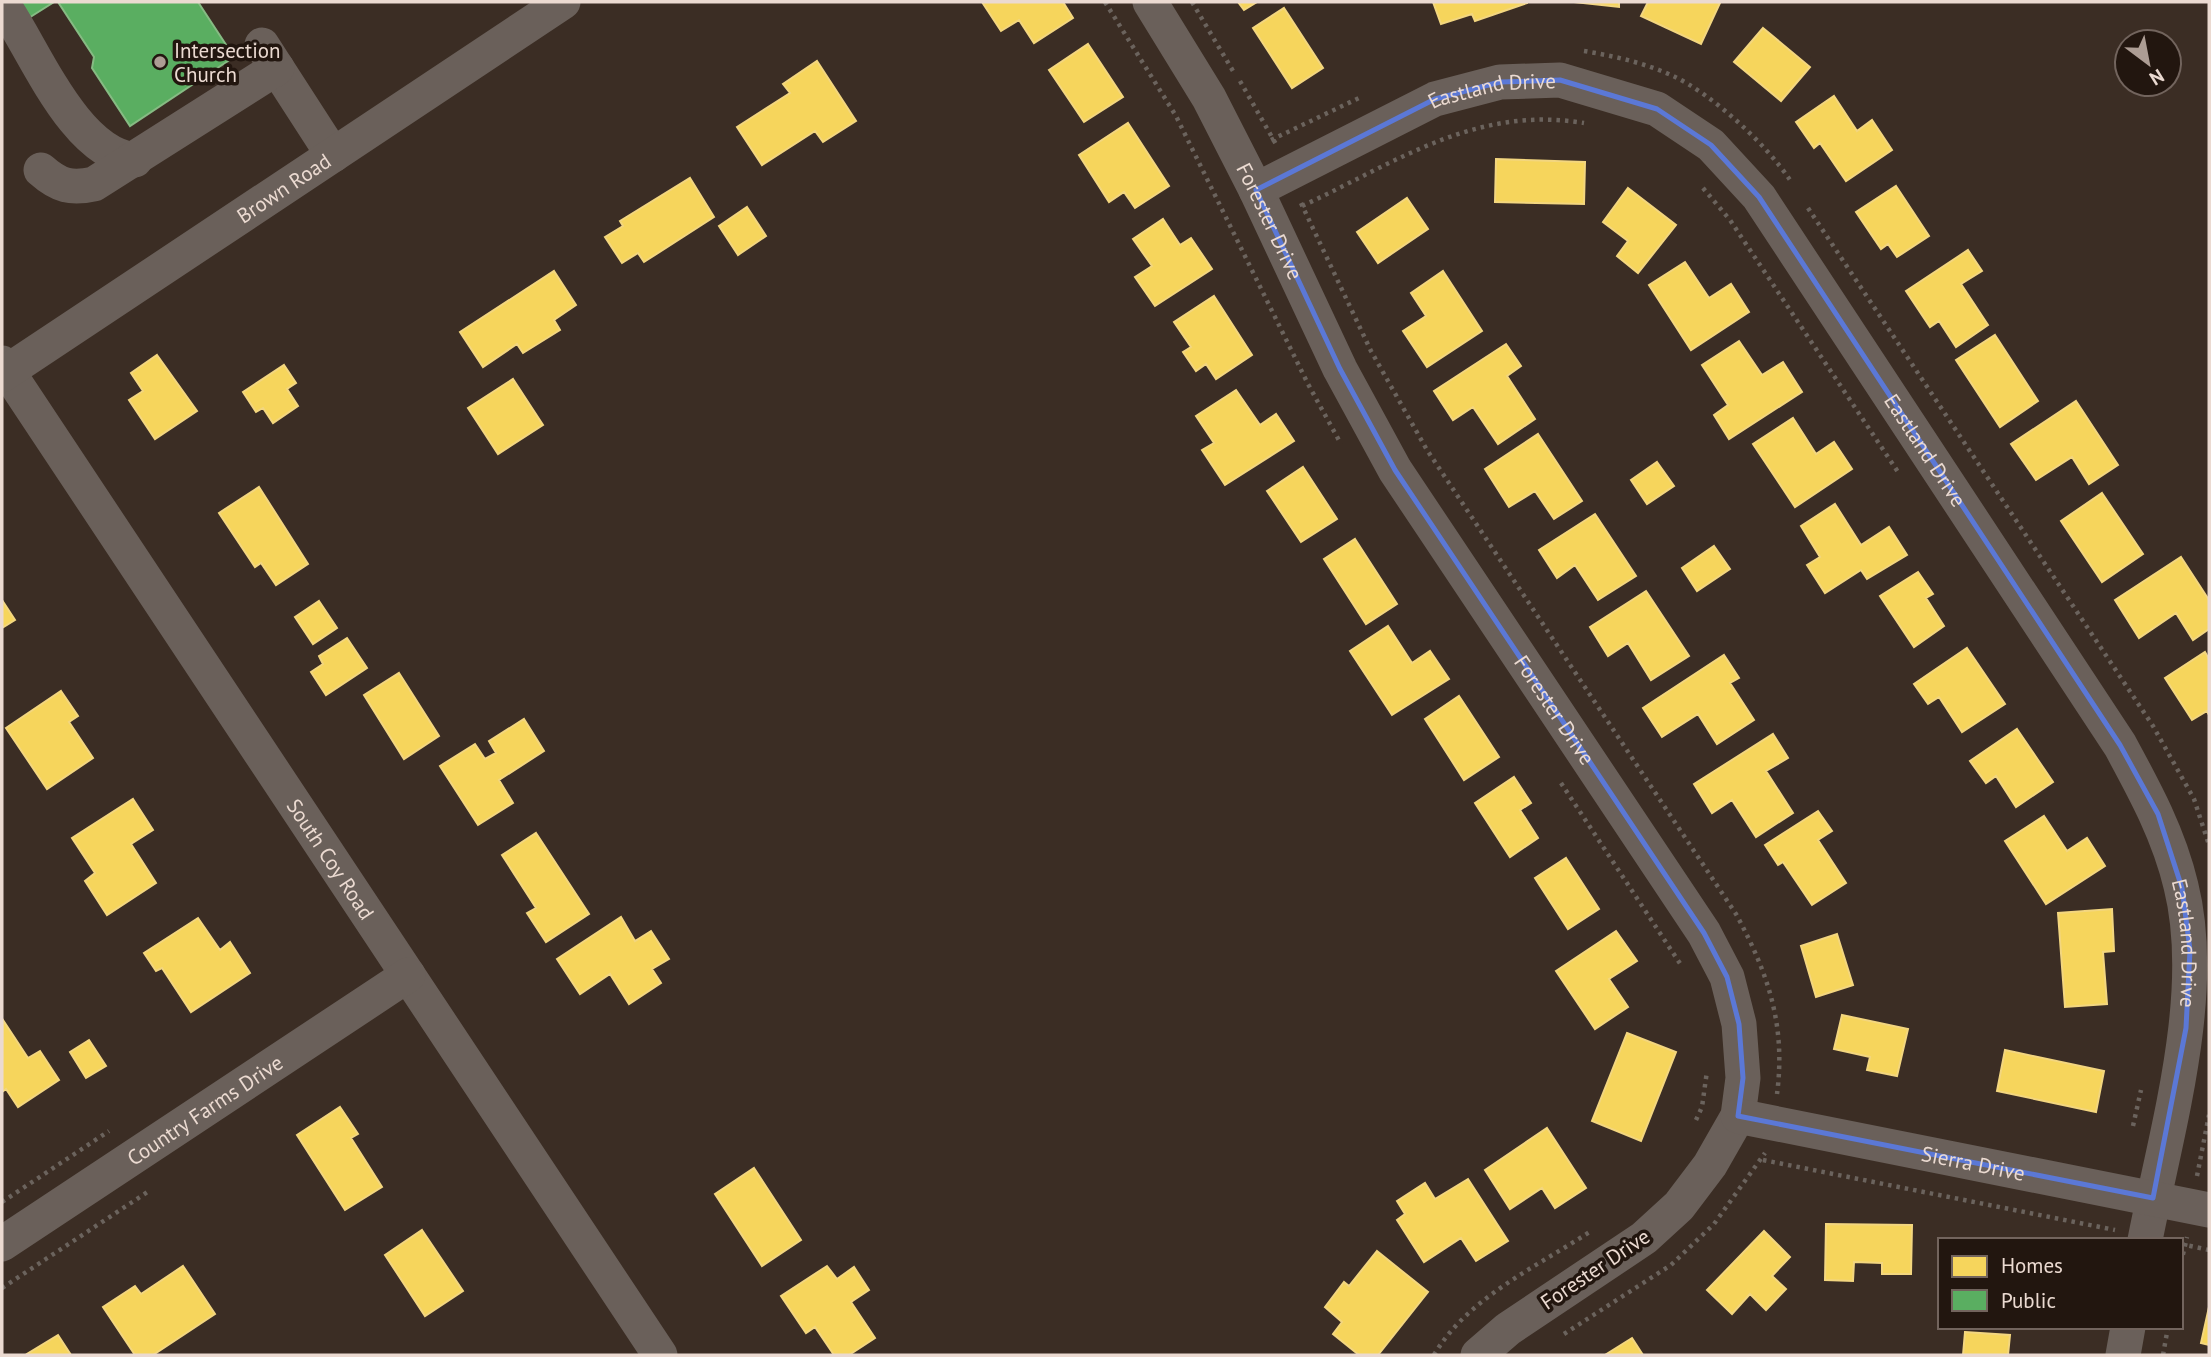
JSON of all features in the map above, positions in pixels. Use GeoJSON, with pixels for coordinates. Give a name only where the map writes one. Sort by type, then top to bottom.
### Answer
{"type":"FeatureCollection","features":[{"type":"Feature","properties":{"kind":"street","name":"Brown Road"},"geometry":{"type":"LineString","coordinates":[[4,370],[563,2]]}},
{"type":"Feature","properties":{"kind":"street","name":"Forester Drive"},"geometry":{"type":"LineString","coordinates":[[1150,2],[1209,98],[1256,190],[1340,369],[1395,470],[1704,933],[1727,977],[1739,1024],[1743,1078],[1738,1116],[1710,1165],[1679,1206],[1644,1238],[1507,1329],[1478,1355]]}},
{"type":"Feature","properties":{"kind":"street"},"geometry":{"type":"LineString","coordinates":[[2,3],[47,84],[76,121],[118,158],[135,160]]}},
{"type":"Feature","properties":{"kind":"street"},"geometry":{"type":"LineString","coordinates":[[41,170],[60,185],[76,188],[94,184],[135,160],[270,56],[333,155]]}},
{"type":"Feature","properties":{"kind":"street","name":"Eastland Drive"},"geometry":{"type":"LineString","coordinates":[[1256,190],[1435,99],[1500,82],[1560,80],[1657,109],[1711,145],[1759,197],[2120,745],[2158,814],[2182,888],[2190,950],[2186,1028],[2137,1195],[2134,1236]]}},
{"type":"Feature","properties":{"kind":"street","name":"South Coy Road"},"geometry":{"type":"LineString","coordinates":[[4,370],[660,1355]]}},
{"type":"Feature","properties":{"kind":"street","name":"Country Farms Drive"},"geometry":{"type":"LineString","coordinates":[[2,1244],[408,975]]}},
{"type":"Feature","properties":{"kind":"street","name":"Sierra Drive"},"geometry":{"type":"LineString","coordinates":[[1738,1116],[2209,1210]]}},
{"type":"Feature","properties":{"kind":"street"},"geometry":{"type":"LineString","coordinates":[[2123,1355],[2128,1329]]}},
{"type":"Feature","properties":{"kind":"path"},"geometry":{"type":"LineString","coordinates":[[1105,2],[1176,116],[1307,384],[1346,453]]}},
{"type":"Feature","properties":{"kind":"path"},"geometry":{"type":"LineString","coordinates":[[1574,49],[1620,58],[1674,76],[1735,119],[1794,187]]}},
{"type":"Feature","properties":{"kind":"path"},"geometry":{"type":"LineString","coordinates":[[1238,154],[1366,95]]}},
{"type":"Feature","properties":{"kind":"path"},"geometry":{"type":"LineString","coordinates":[[1302,206],[1454,134],[1487,124],[1520,119],[1558,119],[1585,124]]}},
{"type":"Feature","properties":{"kind":"path"},"geometry":{"type":"LineString","coordinates":[[1700,184],[1730,220],[1899,474]]}},
{"type":"Feature","properties":{"kind":"path"},"geometry":{"type":"LineString","coordinates":[[1802,198],[2153,726],[2194,799],[2209,845]]}},
{"type":"Feature","properties":{"kind":"path"},"geometry":{"type":"LineString","coordinates":[[1558,778],[1687,976]]}},
{"type":"Feature","properties":{"kind":"path"},"geometry":{"type":"LineString","coordinates":[[1691,1130],[1702,1107],[1707,1063]]}},
{"type":"Feature","properties":{"kind":"path"},"geometry":{"type":"LineString","coordinates":[[2132,1132],[2143,1078]]}},
{"type":"Feature","properties":{"kind":"path"},"geometry":{"type":"LineString","coordinates":[[2,1202],[109,1130]]}},
{"type":"Feature","properties":{"kind":"path"},"geometry":{"type":"LineString","coordinates":[[1763,1160],[2134,1236]]}},
{"type":"Feature","properties":{"kind":"path"},"geometry":{"type":"LineString","coordinates":[[2,1288],[149,1191]]}},
{"type":"Feature","properties":{"kind":"path"},"geometry":{"type":"LineString","coordinates":[[2112,1238],[2137,1195]]}},
{"type":"Feature","properties":{"kind":"path"},"geometry":{"type":"LineString","coordinates":[[1434,1355],[1462,1319],[1487,1298],[1592,1231]]}},
{"type":"Feature","properties":{"kind":"path"},"geometry":{"type":"LineString","coordinates":[[2183,1244],[2209,1250]]}},
{"type":"Feature","properties":{"kind":"path"},"geometry":{"type":"LineString","coordinates":[[2163,1355],[2168,1329]]}},
{"type":"Feature","properties":{"kind":"highlighted area"},"geometry":{"type":"Polygon","coordinates":[[[1560,80],[1657,109],[1711,145],[1759,197],[2120,745],[2158,814],[2182,888],[2190,950],[2186,1028],[2153,1198],[1738,1116],[1743,1078],[1739,1024],[1727,977],[1704,933],[1395,470],[1340,369],[1256,190],[1435,99],[1500,82],[1560,80]]]}},
{"type":"Feature","properties":{"kind":"building: Homes"},"geometry":{"type":"Polygon","coordinates":[[[982,2],[1063,2],[1073,18],[1034,43],[1019,20],[1001,31],[982,2]]]}},
{"type":"Feature","properties":{"kind":"building: Homes"},"geometry":{"type":"Polygon","coordinates":[[[1238,2],[1257,2],[1244,10],[1238,2]]]}},
{"type":"Feature","properties":{"kind":"building: Homes"},"geometry":{"type":"Polygon","coordinates":[[[1433,2],[1527,3],[1475,21],[1472,14],[1441,24],[1433,2]]]}},
{"type":"Feature","properties":{"kind":"building: Homes"},"geometry":{"type":"Polygon","coordinates":[[[1574,2],[1619,2],[1619,7],[1574,2]]]}},
{"type":"Feature","properties":{"kind":"building: Homes"},"geometry":{"type":"Polygon","coordinates":[[[1648,2],[1720,3],[1701,44],[1641,16],[1648,2]]]}},
{"type":"Feature","properties":{"kind":"building: Homes"},"geometry":{"type":"Polygon","coordinates":[[[1284,8],[1323,68],[1292,88],[1253,28],[1284,8]]]}},
{"type":"Feature","properties":{"kind":"building: Homes"},"geometry":{"type":"Polygon","coordinates":[[[1763,28],[1810,67],[1781,101],[1734,62],[1763,28]]]}},
{"type":"Feature","properties":{"kind":"building: Homes"},"geometry":{"type":"Polygon","coordinates":[[[1088,44],[1123,97],[1084,122],[1049,70],[1088,44]]]}},
{"type":"Feature","properties":{"kind":"building: Homes"},"geometry":{"type":"Polygon","coordinates":[[[817,61],[856,121],[823,142],[815,131],[762,165],[737,127],[790,93],[783,84],[817,61]]]}},
{"type":"Feature","properties":{"kind":"building: Homes"},"geometry":{"type":"Polygon","coordinates":[[[1834,96],[1857,131],[1872,120],[1892,150],[1846,181],[1820,143],[1814,148],[1796,122],[1834,96]]]}},
{"type":"Feature","properties":{"kind":"building: Homes"},"geometry":{"type":"Polygon","coordinates":[[[1128,123],[1169,186],[1135,208],[1124,192],[1109,202],[1079,155],[1128,123]]]}},
{"type":"Feature","properties":{"kind":"building: Homes"},"geometry":{"type":"Polygon","coordinates":[[[1496,159],[1585,162],[1584,204],[1495,202],[1496,159]]]}},
{"type":"Feature","properties":{"kind":"building: Homes"},"geometry":{"type":"Polygon","coordinates":[[[690,178],[714,217],[644,262],[638,253],[622,263],[605,237],[623,226],[620,221],[690,178]]]}},
{"type":"Feature","properties":{"kind":"building: Homes"},"geometry":{"type":"Polygon","coordinates":[[[1896,186],[1929,236],[1897,257],[1888,244],[1881,249],[1856,212],[1896,186]]]}},
{"type":"Feature","properties":{"kind":"building: Homes"},"geometry":{"type":"Polygon","coordinates":[[[1628,188],[1676,225],[1638,273],[1617,256],[1628,241],[1603,222],[1628,188]]]}},
{"type":"Feature","properties":{"kind":"building: Homes"},"geometry":{"type":"Polygon","coordinates":[[[1407,198],[1428,229],[1378,263],[1357,232],[1407,198]]]}},
{"type":"Feature","properties":{"kind":"building: Homes"},"geometry":{"type":"Polygon","coordinates":[[[747,207],[766,236],[738,255],[719,226],[747,207]]]}},
{"type":"Feature","properties":{"kind":"building: Homes"},"geometry":{"type":"Polygon","coordinates":[[[1163,219],[1180,245],[1191,238],[1212,269],[1155,306],[1135,277],[1152,266],[1133,239],[1163,219]]]}},
{"type":"Feature","properties":{"kind":"building: Homes"},"geometry":{"type":"Polygon","coordinates":[[[1968,250],[1982,271],[1961,284],[1988,325],[1956,347],[1939,321],[1930,327],[1906,291],[1968,250]]]}},
{"type":"Feature","properties":{"kind":"building: Homes"},"geometry":{"type":"Polygon","coordinates":[[[1685,262],[1709,298],[1731,284],[1749,312],[1691,350],[1649,285],[1685,262]]]}},
{"type":"Feature","properties":{"kind":"building: Homes"},"geometry":{"type":"Polygon","coordinates":[[[554,271],[576,305],[554,320],[560,330],[523,353],[517,344],[483,367],[460,332],[554,271]]]}},
{"type":"Feature","properties":{"kind":"building: Homes"},"geometry":{"type":"Polygon","coordinates":[[[1443,271],[1482,331],[1427,367],[1403,331],[1426,316],[1411,293],[1443,271]]]}},
{"type":"Feature","properties":{"kind":"building: Homes"},"geometry":{"type":"Polygon","coordinates":[[[1214,296],[1252,355],[1216,379],[1206,364],[1196,371],[1183,352],[1191,347],[1174,322],[1214,296]]]}},
{"type":"Feature","properties":{"kind":"building: Homes"},"geometry":{"type":"Polygon","coordinates":[[[1995,335],[2038,401],[2000,427],[1956,360],[1995,335]]]}},
{"type":"Feature","properties":{"kind":"building: Homes"},"geometry":{"type":"Polygon","coordinates":[[[1739,341],[1762,375],[1783,362],[1802,392],[1729,439],[1714,415],[1728,405],[1702,365],[1739,341]]]}},
{"type":"Feature","properties":{"kind":"building: Homes"},"geometry":{"type":"Polygon","coordinates":[[[1506,344],[1521,366],[1507,376],[1535,419],[1498,444],[1473,407],[1453,420],[1434,391],[1506,344]]]}},
{"type":"Feature","properties":{"kind":"building: Homes"},"geometry":{"type":"Polygon","coordinates":[[[157,355],[197,411],[155,439],[129,400],[143,391],[131,373],[157,355]]]}},
{"type":"Feature","properties":{"kind":"building: Homes"},"geometry":{"type":"Polygon","coordinates":[[[284,365],[296,383],[287,389],[298,406],[273,423],[263,408],[256,412],[243,392],[284,365]]]}},
{"type":"Feature","properties":{"kind":"building: Homes"},"geometry":{"type":"Polygon","coordinates":[[[513,379],[543,425],[498,454],[468,408],[513,379]]]}},
{"type":"Feature","properties":{"kind":"building: Homes"},"geometry":{"type":"Polygon","coordinates":[[[1236,390],[1260,425],[1276,414],[1294,441],[1225,485],[1202,450],[1214,443],[1196,416],[1236,390]]]}},
{"type":"Feature","properties":{"kind":"building: Homes"},"geometry":{"type":"Polygon","coordinates":[[[2076,401],[2118,465],[2089,484],[2072,457],[2036,480],[2011,444],[2076,401]]]}},
{"type":"Feature","properties":{"kind":"building: Homes"},"geometry":{"type":"Polygon","coordinates":[[[1793,418],[1816,454],[1834,442],[1852,469],[1795,507],[1753,444],[1793,418]]]}},
{"type":"Feature","properties":{"kind":"building: Homes"},"geometry":{"type":"Polygon","coordinates":[[[1538,434],[1582,501],[1554,519],[1535,491],[1509,507],[1485,469],[1538,434]]]}},
{"type":"Feature","properties":{"kind":"building: Homes"},"geometry":{"type":"Polygon","coordinates":[[[1657,462],[1674,486],[1647,504],[1631,480],[1657,462]]]}},
{"type":"Feature","properties":{"kind":"building: Homes"},"geometry":{"type":"Polygon","coordinates":[[[1303,467],[1337,519],[1301,542],[1267,491],[1303,467]]]}},
{"type":"Feature","properties":{"kind":"building: Homes"},"geometry":{"type":"Polygon","coordinates":[[[259,487],[308,564],[276,585],[261,563],[255,567],[219,513],[259,487]]]}},
{"type":"Feature","properties":{"kind":"building: Homes"},"geometry":{"type":"Polygon","coordinates":[[[2102,493],[2143,554],[2102,582],[2061,521],[2102,493]]]}},
{"type":"Feature","properties":{"kind":"building: Homes"},"geometry":{"type":"Polygon","coordinates":[[[1835,504],[1861,545],[1889,527],[1907,555],[1867,579],[1861,570],[1825,593],[1807,565],[1820,557],[1801,526],[1835,504]]]}},
{"type":"Feature","properties":{"kind":"building: Homes"},"geometry":{"type":"Polygon","coordinates":[[[1595,514],[1636,576],[1598,600],[1575,565],[1557,578],[1539,550],[1595,514]]]}},
{"type":"Feature","properties":{"kind":"building: Homes"},"geometry":{"type":"Polygon","coordinates":[[[1355,539],[1397,604],[1366,624],[1324,559],[1355,539]]]}},
{"type":"Feature","properties":{"kind":"building: Homes"},"geometry":{"type":"Polygon","coordinates":[[[1714,546],[1730,569],[1697,591],[1682,568],[1714,546]]]}},
{"type":"Feature","properties":{"kind":"building: Homes"},"geometry":{"type":"Polygon","coordinates":[[[2181,557],[2209,600],[2209,629],[2193,640],[2176,613],[2139,638],[2115,600],[2181,557]]]}},
{"type":"Feature","properties":{"kind":"building: Homes"},"geometry":{"type":"Polygon","coordinates":[[[1918,572],[1933,594],[1926,598],[1944,626],[1914,647],[1880,596],[1918,572]]]}},
{"type":"Feature","properties":{"kind":"building: Homes"},"geometry":{"type":"Polygon","coordinates":[[[1646,591],[1689,656],[1651,680],[1628,643],[1608,656],[1590,627],[1646,591]]]}},
{"type":"Feature","properties":{"kind":"building: Homes"},"geometry":{"type":"Polygon","coordinates":[[[2,600],[15,620],[2,628],[2,600]]]}},
{"type":"Feature","properties":{"kind":"building: Homes"},"geometry":{"type":"Polygon","coordinates":[[[319,601],[337,628],[313,644],[295,617],[319,601]]]}},
{"type":"Feature","properties":{"kind":"building: Homes"},"geometry":{"type":"Polygon","coordinates":[[[1388,626],[1412,663],[1430,651],[1449,679],[1392,715],[1350,651],[1388,626]]]}},
{"type":"Feature","properties":{"kind":"building: Homes"},"geometry":{"type":"Polygon","coordinates":[[[347,638],[367,668],[326,695],[311,672],[323,664],[319,656],[347,638]]]}},
{"type":"Feature","properties":{"kind":"building: Homes"},"geometry":{"type":"Polygon","coordinates":[[[1967,648],[2005,704],[1962,732],[1939,697],[1928,704],[1914,684],[1967,648]]]}},
{"type":"Feature","properties":{"kind":"building: Homes"},"geometry":{"type":"Polygon","coordinates":[[[2205,652],[2209,659],[2209,715],[2207,711],[2192,720],[2165,678],[2205,652]]]}},
{"type":"Feature","properties":{"kind":"building: Homes"},"geometry":{"type":"Polygon","coordinates":[[[1724,655],[1739,678],[1730,683],[1754,720],[1717,744],[1698,714],[1662,737],[1643,708],[1724,655]]]}},
{"type":"Feature","properties":{"kind":"building: Homes"},"geometry":{"type":"Polygon","coordinates":[[[399,673],[439,736],[404,759],[364,695],[399,673]]]}},
{"type":"Feature","properties":{"kind":"building: Homes"},"geometry":{"type":"Polygon","coordinates":[[[61,691],[78,716],[69,722],[93,758],[47,789],[6,728],[61,691]]]}},
{"type":"Feature","properties":{"kind":"building: Homes"},"geometry":{"type":"Polygon","coordinates":[[[1459,696],[1499,757],[1464,780],[1425,719],[1459,696]]]}},
{"type":"Feature","properties":{"kind":"building: Homes"},"geometry":{"type":"Polygon","coordinates":[[[524,719],[544,751],[499,780],[513,803],[478,825],[440,766],[475,744],[485,759],[496,753],[489,741],[524,719]]]}},
{"type":"Feature","properties":{"kind":"building: Homes"},"geometry":{"type":"Polygon","coordinates":[[[2017,729],[2053,782],[2016,807],[1996,776],[1986,783],[1970,761],[2017,729]]]}},
{"type":"Feature","properties":{"kind":"building: Homes"},"geometry":{"type":"Polygon","coordinates":[[[1773,734],[1788,758],[1766,771],[1793,813],[1756,837],[1732,800],[1712,813],[1694,784],[1773,734]]]}},
{"type":"Feature","properties":{"kind":"building: Homes"},"geometry":{"type":"Polygon","coordinates":[[[1514,777],[1531,803],[1520,810],[1538,838],[1510,857],[1475,803],[1514,777]]]}},
{"type":"Feature","properties":{"kind":"building: Homes"},"geometry":{"type":"Polygon","coordinates":[[[133,799],[153,830],[131,844],[156,883],[107,915],[85,881],[95,873],[72,838],[133,799]]]}},
{"type":"Feature","properties":{"kind":"building: Homes"},"geometry":{"type":"Polygon","coordinates":[[[1818,811],[1832,831],[1818,840],[1846,883],[1812,905],[1783,862],[1778,865],[1765,845],[1818,811]]]}},
{"type":"Feature","properties":{"kind":"building: Homes"},"geometry":{"type":"Polygon","coordinates":[[[2044,816],[2067,851],[2087,838],[2105,866],[2046,904],[2005,841],[2044,816]]]}},
{"type":"Feature","properties":{"kind":"building: Homes"},"geometry":{"type":"Polygon","coordinates":[[[536,833],[589,914],[546,942],[527,913],[536,908],[502,855],[536,833]]]}},
{"type":"Feature","properties":{"kind":"building: Homes"},"geometry":{"type":"Polygon","coordinates":[[[1566,858],[1599,909],[1568,929],[1535,878],[1566,858]]]}},
{"type":"Feature","properties":{"kind":"building: Homes"},"geometry":{"type":"Polygon","coordinates":[[[2112,909],[2114,951],[2103,952],[2107,1004],[2065,1007],[2058,913],[2112,909]]]}},
{"type":"Feature","properties":{"kind":"building: Homes"},"geometry":{"type":"Polygon","coordinates":[[[621,917],[635,941],[651,931],[669,959],[652,969],[661,983],[629,1004],[610,974],[580,994],[557,959],[621,917]]]}},
{"type":"Feature","properties":{"kind":"building: Homes"},"geometry":{"type":"Polygon","coordinates":[[[198,918],[220,950],[230,942],[250,973],[191,1012],[162,968],[156,971],[144,953],[198,918]]]}},
{"type":"Feature","properties":{"kind":"building: Homes"},"geometry":{"type":"Polygon","coordinates":[[[1616,931],[1637,961],[1609,979],[1628,1007],[1595,1029],[1556,971],[1616,931]]]}},
{"type":"Feature","properties":{"kind":"building: Homes"},"geometry":{"type":"Polygon","coordinates":[[[1837,934],[1853,985],[1816,997],[1801,946],[1837,934]]]}},
{"type":"Feature","properties":{"kind":"building: Homes"},"geometry":{"type":"Polygon","coordinates":[[[1842,1015],[1908,1029],[1897,1076],[1867,1070],[1870,1057],[1834,1049],[1842,1015]]]}},
{"type":"Feature","properties":{"kind":"building: Homes"},"geometry":{"type":"Polygon","coordinates":[[[3,1020],[28,1058],[40,1051],[59,1080],[18,1107],[6,1089],[2,1092],[3,1020]]]}},
{"type":"Feature","properties":{"kind":"building: Homes"},"geometry":{"type":"Polygon","coordinates":[[[1627,1033],[1676,1052],[1641,1141],[1592,1121],[1627,1033]]]}},
{"type":"Feature","properties":{"kind":"building: Homes"},"geometry":{"type":"Polygon","coordinates":[[[89,1040],[106,1066],[86,1078],[70,1052],[89,1040]]]}},
{"type":"Feature","properties":{"kind":"building: Homes"},"geometry":{"type":"Polygon","coordinates":[[[2005,1050],[2104,1071],[2096,1112],[1997,1091],[2005,1050]]]}},
{"type":"Feature","properties":{"kind":"building: Homes"},"geometry":{"type":"Polygon","coordinates":[[[340,1107],[358,1134],[351,1138],[382,1187],[345,1210],[297,1135],[340,1107]]]}},
{"type":"Feature","properties":{"kind":"building: Homes"},"geometry":{"type":"Polygon","coordinates":[[[1547,1128],[1586,1188],[1555,1208],[1542,1188],[1510,1209],[1485,1170],[1547,1128]]]}},
{"type":"Feature","properties":{"kind":"building: Homes"},"geometry":{"type":"Polygon","coordinates":[[[754,1168],[801,1240],[762,1266],[715,1194],[754,1168]]]}},
{"type":"Feature","properties":{"kind":"building: Homes"},"geometry":{"type":"Polygon","coordinates":[[[1468,1179],[1508,1241],[1476,1261],[1461,1238],[1424,1262],[1397,1220],[1405,1214],[1397,1201],[1425,1183],[1435,1199],[1468,1179]]]}},
{"type":"Feature","properties":{"kind":"building: Homes"},"geometry":{"type":"Polygon","coordinates":[[[1826,1224],[1912,1225],[1911,1274],[1882,1274],[1882,1263],[1854,1262],[1853,1281],[1825,1280],[1826,1224]]]}},
{"type":"Feature","properties":{"kind":"building: Homes"},"geometry":{"type":"Polygon","coordinates":[[[422,1230],[463,1291],[425,1316],[385,1255],[422,1230]]]}},
{"type":"Feature","properties":{"kind":"building: Homes"},"geometry":{"type":"Polygon","coordinates":[[[1764,1231],[1790,1257],[1772,1276],[1786,1289],[1766,1310],[1750,1294],[1732,1314],[1707,1290],[1764,1231]]]}},
{"type":"Feature","properties":{"kind":"building: Homes"},"geometry":{"type":"Polygon","coordinates":[[[1377,1251],[1428,1292],[1378,1355],[1359,1355],[1333,1334],[1342,1322],[1325,1307],[1344,1282],[1349,1286],[1377,1251]]]}},
{"type":"Feature","properties":{"kind":"building: Homes"},"geometry":{"type":"Polygon","coordinates":[[[183,1266],[215,1314],[153,1355],[135,1355],[103,1307],[135,1286],[141,1294],[183,1266]]]}},
{"type":"Feature","properties":{"kind":"building: Homes"},"geometry":{"type":"Polygon","coordinates":[[[827,1266],[837,1279],[854,1267],[869,1290],[851,1302],[875,1338],[849,1355],[834,1355],[815,1327],[806,1333],[781,1296],[827,1266]]]}},
{"type":"Feature","properties":{"kind":"building: Homes"},"geometry":{"type":"Polygon","coordinates":[[[2209,1307],[2209,1345],[2201,1343],[2209,1307]]]}},
{"type":"Feature","properties":{"kind":"building: Homes"},"geometry":{"type":"Polygon","coordinates":[[[1965,1332],[2010,1335],[2008,1355],[1963,1355],[1965,1332]]]}},
{"type":"Feature","properties":{"kind":"building: Homes"},"geometry":{"type":"Polygon","coordinates":[[[58,1335],[71,1355],[27,1354],[58,1335]]]}},
{"type":"Feature","properties":{"kind":"building: Homes"},"geometry":{"type":"Polygon","coordinates":[[[1632,1338],[1643,1355],[1605,1355],[1632,1338]]]}},
{"type":"Feature","properties":{"kind":"building: Public"},"geometry":{"type":"Polygon","coordinates":[[[9,2],[54,2],[16,26],[9,2]]]}},
{"type":"Feature","properties":{"kind":"building: Public","name":"Intersection Church"},"geometry":{"type":"Polygon","coordinates":[[[58,2],[198,2],[234,57],[130,126],[92,68],[94,57],[58,2]]]}},
{"type":"Feature","properties":{"kind":"place","name":"Intersection Church"},"geometry":{"type":"Point","coordinates":[160,62]}}]}
